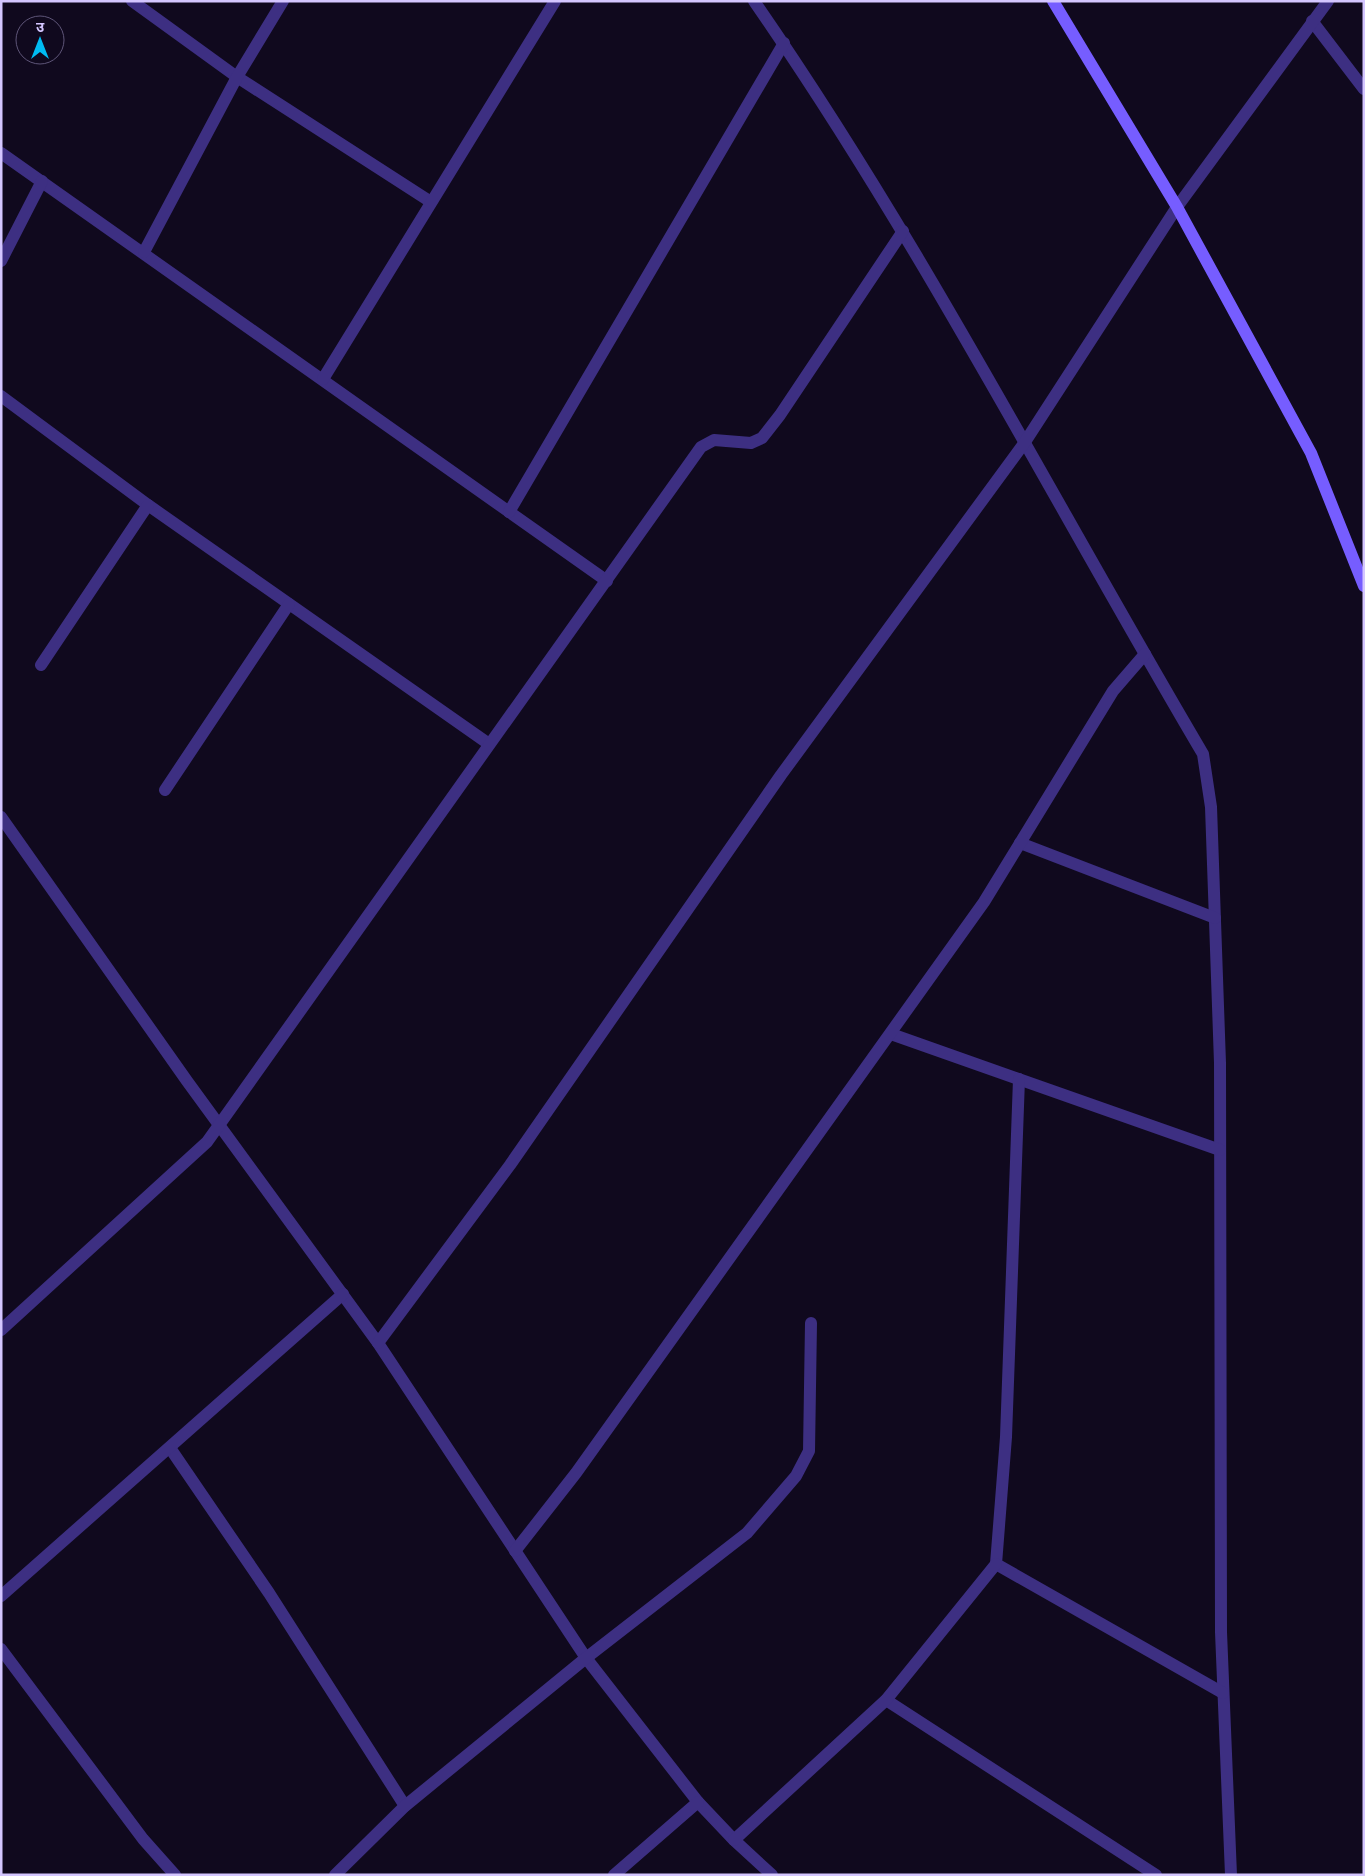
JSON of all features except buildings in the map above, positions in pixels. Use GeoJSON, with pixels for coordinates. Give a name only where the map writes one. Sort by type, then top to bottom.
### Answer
{"type":"FeatureCollection","features":[{"type":"Feature","properties":{"kind":"street"},"geometry":{"type":"LineString","coordinates":[[132,1],[237,77],[431,202]]}},
{"type":"Feature","properties":{"kind":"street"},"geometry":{"type":"LineString","coordinates":[[144,252],[237,77],[282,1]]}},
{"type":"Feature","properties":{"kind":"street"},"geometry":{"type":"LineString","coordinates":[[323,379],[554,1]]}},
{"type":"Feature","properties":{"kind":"street"},"geometry":{"type":"LineString","coordinates":[[754,1],[784,43],[903,230],[1203,754],[1211,808],[1220,1063],[1221,1632],[1231,1875]]}},
{"type":"Feature","properties":{"kind":"street"},"geometry":{"type":"LineString","coordinates":[[1053,1],[1177,207],[1311,452],[1364,586]]}},
{"type":"Feature","properties":{"kind":"street"},"geometry":{"type":"LineString","coordinates":[[378,1343],[510,1164],[781,776],[1025,442],[1177,207],[1328,1]]}},
{"type":"Feature","properties":{"kind":"street"},"geometry":{"type":"LineString","coordinates":[[1312,21],[1364,89]]}},
{"type":"Feature","properties":{"kind":"street"},"geometry":{"type":"LineString","coordinates":[[509,512],[784,43]]}},
{"type":"Feature","properties":{"kind":"street"},"geometry":{"type":"LineString","coordinates":[[1,153],[144,252],[607,581]]}},
{"type":"Feature","properties":{"kind":"street"},"geometry":{"type":"LineString","coordinates":[[1,261],[42,181]]}},
{"type":"Feature","properties":{"kind":"street"},"geometry":{"type":"LineString","coordinates":[[1,1330],[207,1142],[701,447],[714,440],[751,443],[762,438],[780,415],[903,230]]}},
{"type":"Feature","properties":{"kind":"street"},"geometry":{"type":"LineString","coordinates":[[1,396],[148,505],[489,744]]}},
{"type":"Feature","properties":{"kind":"street"},"geometry":{"type":"LineString","coordinates":[[41,665],[148,505]]}},
{"type":"Feature","properties":{"kind":"street"},"geometry":{"type":"LineString","coordinates":[[165,790],[288,604]]}},
{"type":"Feature","properties":{"kind":"street"},"geometry":{"type":"LineString","coordinates":[[515,1551],[576,1473],[984,902],[1113,691],[1146,654]]}},
{"type":"Feature","properties":{"kind":"street"},"geometry":{"type":"LineString","coordinates":[[1,817],[378,1343],[586,1658],[698,1802],[734,1840],[772,1875]]}},
{"type":"Feature","properties":{"kind":"street"},"geometry":{"type":"LineString","coordinates":[[1020,843],[1215,918]]}},
{"type":"Feature","properties":{"kind":"street"},"geometry":{"type":"LineString","coordinates":[[891,1034],[1220,1150]]}},
{"type":"Feature","properties":{"kind":"street"},"geometry":{"type":"LineString","coordinates":[[734,1840],[886,1700],[996,1564],[1006,1437],[1019,1079]]}},
{"type":"Feature","properties":{"kind":"street"},"geometry":{"type":"LineString","coordinates":[[1,1596],[343,1294]]}},
{"type":"Feature","properties":{"kind":"street"},"geometry":{"type":"LineString","coordinates":[[335,1875],[405,1806],[586,1658],[746,1533],[796,1476],[808,1451],[811,1323]]}},
{"type":"Feature","properties":{"kind":"street"},"geometry":{"type":"LineString","coordinates":[[170,1448],[269,1592],[405,1806]]}},
{"type":"Feature","properties":{"kind":"street"},"geometry":{"type":"LineString","coordinates":[[996,1564],[1223,1693]]}},
{"type":"Feature","properties":{"kind":"street"},"geometry":{"type":"LineString","coordinates":[[1,1649],[143,1839],[174,1875]]}},
{"type":"Feature","properties":{"kind":"street"},"geometry":{"type":"LineString","coordinates":[[886,1700],[1156,1875]]}},
{"type":"Feature","properties":{"kind":"street"},"geometry":{"type":"LineString","coordinates":[[614,1875],[698,1802]]}}]}
